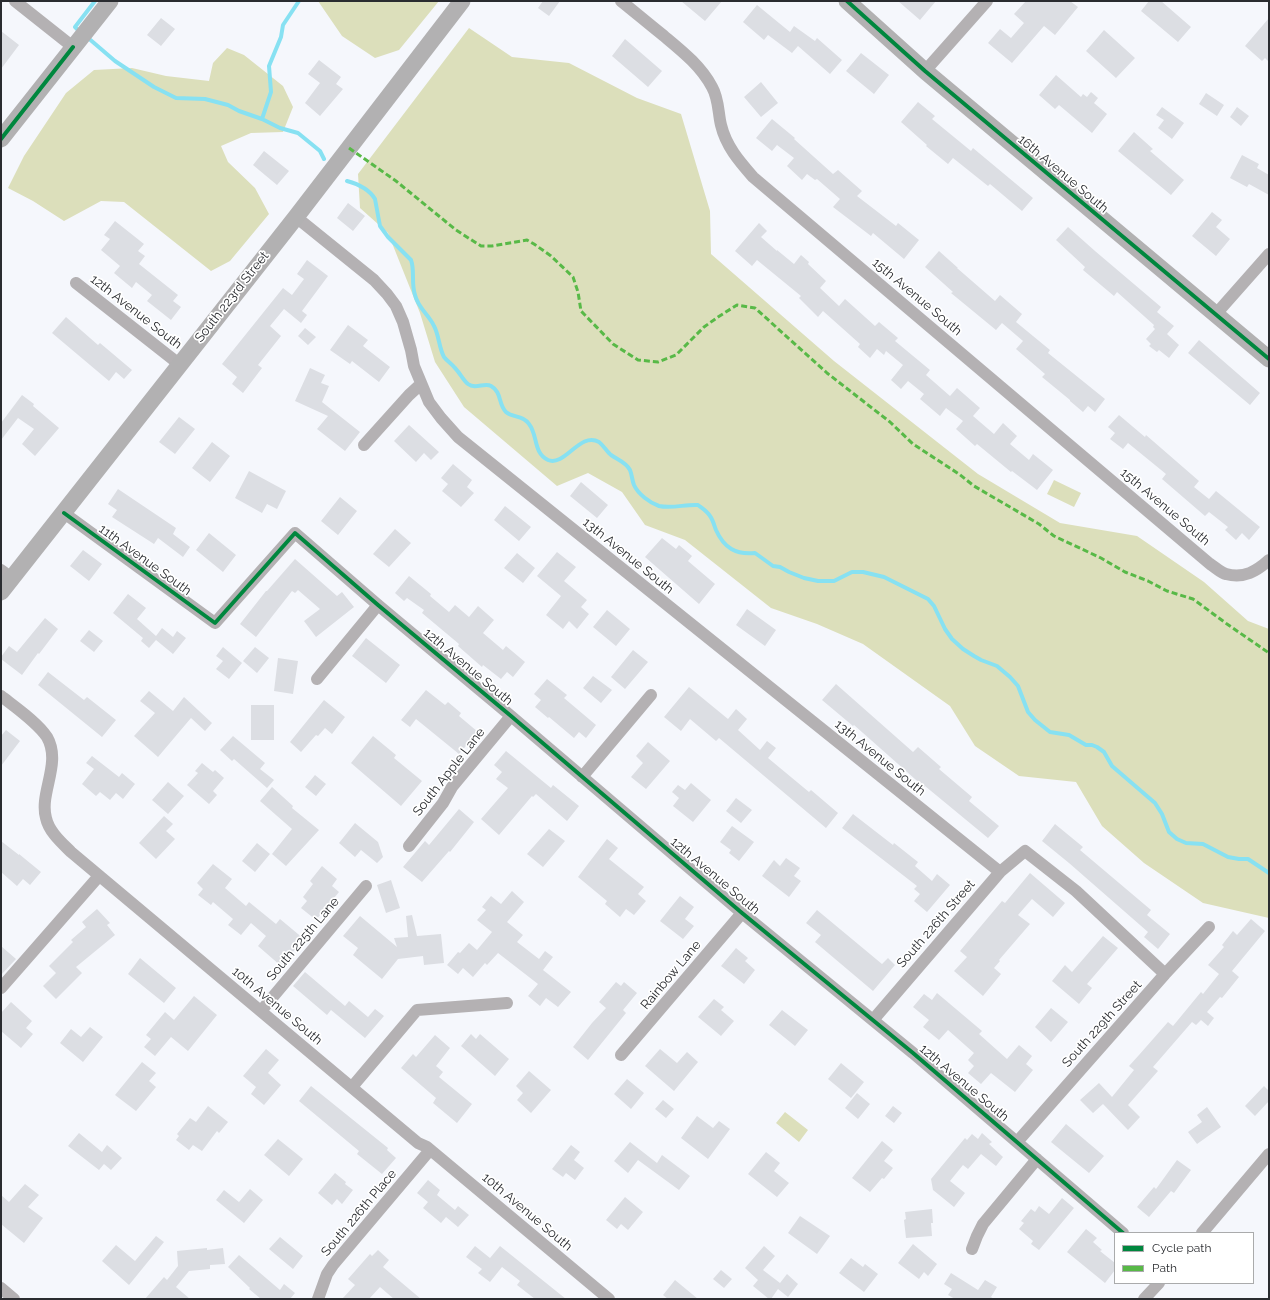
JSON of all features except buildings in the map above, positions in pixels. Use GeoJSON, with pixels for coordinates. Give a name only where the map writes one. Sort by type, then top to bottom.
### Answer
{"type":"FeatureCollection","features":[{"type":"Feature","properties":{"kind":"street"},"geometry":{"type":"LineString","coordinates":[[15,1],[73,47]]}},
{"type":"Feature","properties":{"kind":"street"},"geometry":{"type":"LineString","coordinates":[[1,139],[110,1]]}},
{"type":"Feature","properties":{"kind":"street","name":"South 223rd Street"},"geometry":{"type":"LineString","coordinates":[[1,592],[6,574],[64,513],[179,364],[296,217],[462,1]]}},
{"type":"Feature","properties":{"kind":"street","name":"15th Avenue South"},"geometry":{"type":"LineString","coordinates":[[622,1],[688,56],[705,74],[713,89],[719,107],[721,125],[728,145],[741,164],[753,177],[1210,564],[1225,574],[1242,576],[1251,573],[1269,560]]}},
{"type":"Feature","properties":{"kind":"street","name":"16th Avenue South"},"geometry":{"type":"LineString","coordinates":[[847,1],[925,71],[1269,359]]}},
{"type":"Feature","properties":{"kind":"street"},"geometry":{"type":"LineString","coordinates":[[925,71],[987,1]]}},
{"type":"Feature","properties":{"kind":"street","name":"13th Avenue South"},"geometry":{"type":"LineString","coordinates":[[296,217],[374,280],[392,300],[403,322],[414,366],[421,384],[433,407],[458,437],[1000,872]]}},
{"type":"Feature","properties":{"kind":"street"},"geometry":{"type":"LineString","coordinates":[[1216,314],[1269,254]]}},
{"type":"Feature","properties":{"kind":"street","name":"12th Avenue South"},"geometry":{"type":"LineString","coordinates":[[76,283],[179,364]]}},
{"type":"Feature","properties":{"kind":"street"},"geometry":{"type":"LineString","coordinates":[[364,445],[409,395],[421,384]]}},
{"type":"Feature","properties":{"kind":"street","name":"11th Avenue South"},"geometry":{"type":"LineString","coordinates":[[64,513],[215,623],[296,533]]}},
{"type":"Feature","properties":{"kind":"street","name":"12th Avenue South"},"geometry":{"type":"LineString","coordinates":[[296,533],[378,605],[742,913],[873,1020],[1123,1232]]}},
{"type":"Feature","properties":{"kind":"street"},"geometry":{"type":"LineString","coordinates":[[317,679],[378,605]]}},
{"type":"Feature","properties":{"kind":"street"},"geometry":{"type":"LineString","coordinates":[[582,777],[651,695]]}},
{"type":"Feature","properties":{"kind":"street","name":"10th Avenue South"},"geometry":{"type":"LineString","coordinates":[[1,696],[32,722],[47,738],[52,758],[44,811],[46,820],[60,841],[99,876],[418,1143],[430,1150],[609,1299]]}},
{"type":"Feature","properties":{"kind":"street","name":"South Apple Lane"},"geometry":{"type":"LineString","coordinates":[[409,846],[443,803],[452,787],[511,716]]}},
{"type":"Feature","properties":{"kind":"street","name":"South 226th Street"},"geometry":{"type":"LineString","coordinates":[[873,1020],[1000,872],[1025,851],[1076,891],[1165,974]]}},
{"type":"Feature","properties":{"kind":"street"},"geometry":{"type":"LineString","coordinates":[[1,988],[99,876]]}},
{"type":"Feature","properties":{"kind":"street","name":"South 225th Lane"},"geometry":{"type":"LineString","coordinates":[[261,1011],[366,886]]}},
{"type":"Feature","properties":{"kind":"street","name":"Rainbow Lane"},"geometry":{"type":"LineString","coordinates":[[620,1055],[742,913]]}},
{"type":"Feature","properties":{"kind":"street","name":"South 229th Street"},"geometry":{"type":"LineString","coordinates":[[1017,1142],[1165,974],[1209,927]]}},
{"type":"Feature","properties":{"kind":"street"},"geometry":{"type":"LineString","coordinates":[[352,1087],[417,1010],[507,1003]]}},
{"type":"Feature","properties":{"kind":"street","name":"South 226th Place"},"geometry":{"type":"LineString","coordinates":[[318,1299],[332,1264],[430,1150]]}},
{"type":"Feature","properties":{"kind":"street"},"geometry":{"type":"LineString","coordinates":[[1203,1232],[1269,1154]]}},
{"type":"Feature","properties":{"kind":"street"},"geometry":{"type":"LineString","coordinates":[[972,1249],[983,1224],[1037,1159]]}},
{"type":"Feature","properties":{"kind":"street"},"geometry":{"type":"LineString","coordinates":[[1144,1299],[1157,1284]]}},
{"type":"Feature","properties":{"kind":"street"},"geometry":{"type":"LineString","coordinates":[[1,1288],[14,1299]]}},
{"type":"Feature","properties":{"kind":"green space"},"geometry":{"type":"Polygon","coordinates":[[[318,1],[439,1],[399,50],[375,58],[342,36],[318,1]]]}},
{"type":"Feature","properties":{"kind":"green space"},"geometry":{"type":"Polygon","coordinates":[[[469,28],[512,57],[569,63],[637,98],[681,114],[710,211],[711,254],[834,361],[978,474],[1060,523],[1137,536],[1204,582],[1248,621],[1269,629],[1269,918],[1203,903],[1144,863],[1102,826],[1076,782],[1019,776],[975,746],[950,706],[863,644],[817,624],[771,608],[685,540],[645,525],[622,492],[588,473],[557,486],[464,407],[435,362],[420,313],[388,233],[360,208],[358,174],[469,28]]]}},
{"type":"Feature","properties":{"kind":"green space"},"geometry":{"type":"Polygon","coordinates":[[[227,48],[244,55],[283,86],[293,107],[283,132],[251,133],[221,146],[228,162],[255,188],[269,214],[230,261],[211,271],[124,202],[101,201],[64,221],[33,201],[8,188],[24,156],[66,93],[94,70],[132,68],[166,76],[209,81],[213,63],[227,48]]]}},
{"type":"Feature","properties":{"kind":"green space"},"geometry":{"type":"Polygon","coordinates":[[[1054,480],[1081,493],[1074,507],[1047,494],[1054,480]]]}},
{"type":"Feature","properties":{"kind":"green space"},"geometry":{"type":"Polygon","coordinates":[[[785,1112],[808,1130],[799,1142],[776,1123],[785,1112]]]}},
{"type":"Feature","properties":{"kind":"waterway"},"geometry":{"type":"LineString","coordinates":[[80,32],[75,27],[95,1]]}},
{"type":"Feature","properties":{"kind":"waterway"},"geometry":{"type":"LineString","coordinates":[[299,1],[283,25],[281,37],[269,66],[271,92],[262,119],[280,128],[298,133],[320,151],[324,159]]}},
{"type":"Feature","properties":{"kind":"waterway"},"geometry":{"type":"LineString","coordinates":[[87,37],[115,61],[154,87],[176,98],[205,99],[228,105],[239,111],[262,119]]}},
{"type":"Feature","properties":{"kind":"waterway"},"geometry":{"type":"LineString","coordinates":[[347,181],[363,187],[373,195],[380,226],[388,237],[411,260],[413,268],[413,286],[416,300],[434,326],[444,357],[468,384],[471,386],[491,386],[497,391],[506,412],[527,421],[532,428],[538,448],[543,457],[554,461],[560,459],[585,441],[592,440],[599,442],[610,454],[628,467],[631,472],[634,485],[638,492],[645,498],[656,505],[664,507],[698,505],[709,514],[719,536],[731,549],[742,553],[755,553],[773,566],[780,567],[804,578],[818,581],[834,581],[852,572],[863,572],[884,577],[928,599],[934,606],[945,629],[952,639],[974,656],[997,666],[1018,686],[1028,712],[1035,720],[1050,732],[1069,735],[1086,745],[1092,745],[1104,752],[1112,766],[1155,803],[1162,814],[1169,832],[1177,839],[1186,843],[1203,844],[1228,857],[1248,859],[1269,873]]}},
{"type":"Feature","properties":{"kind":"marked path"},"geometry":{"type":"LineString","coordinates":[[349,148],[396,181],[456,230],[481,246],[492,246],[527,240],[551,256],[573,277],[578,292],[581,311],[613,344],[638,360],[658,362],[676,355],[704,327],[737,305],[755,308],[827,373],[890,422],[913,444],[959,474],[974,486],[1039,524],[1054,536],[1101,558],[1125,572],[1148,581],[1167,591],[1193,599],[1269,653]]}},
{"type":"Feature","properties":{"kind":"cycle path"},"geometry":{"type":"LineString","coordinates":[[847,1],[925,71],[1269,359]]}},
{"type":"Feature","properties":{"kind":"cycle path"},"geometry":{"type":"LineString","coordinates":[[1,139],[73,47]]}},
{"type":"Feature","properties":{"kind":"cycle path"},"geometry":{"type":"LineString","coordinates":[[64,513],[215,623],[295,533],[742,913],[913,1053],[1122,1232]]}}]}
